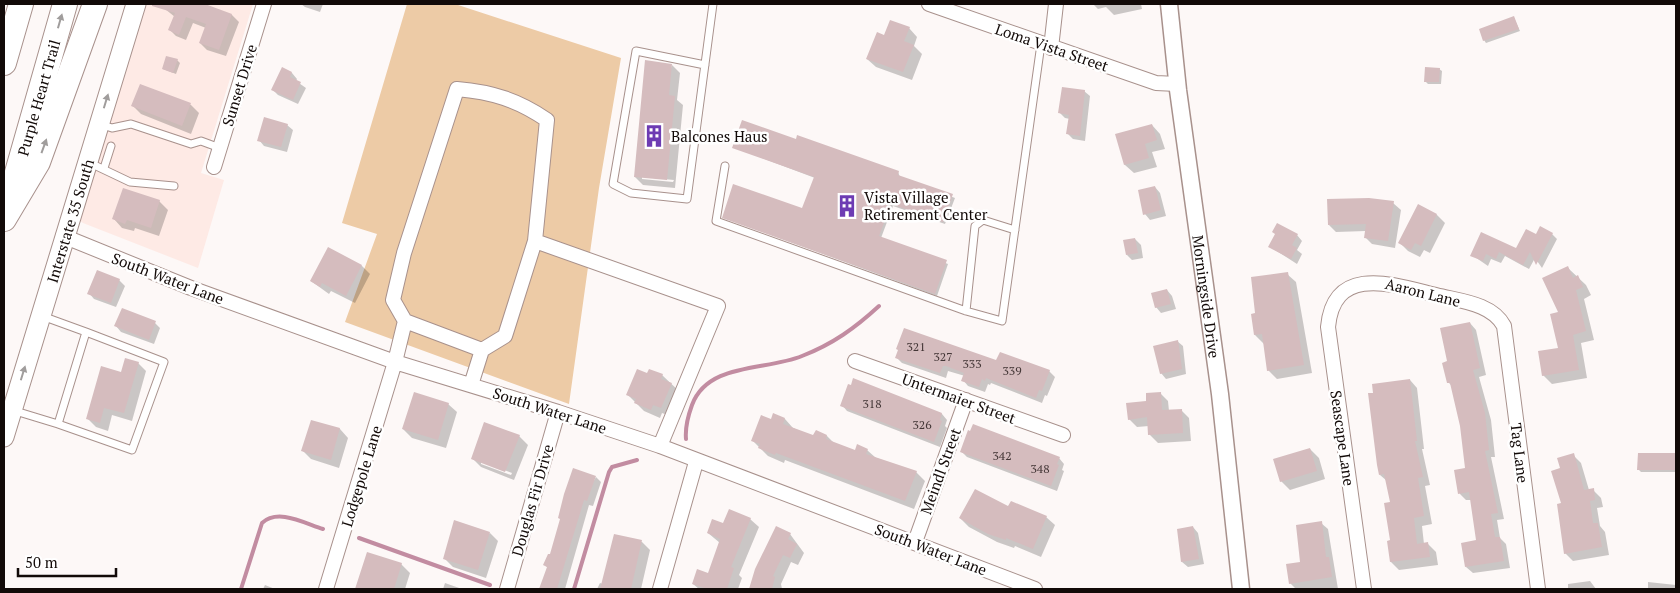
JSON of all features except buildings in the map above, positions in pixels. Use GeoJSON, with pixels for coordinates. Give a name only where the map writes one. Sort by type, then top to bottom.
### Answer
{"type":"FeatureCollection","features":[{"type":"Feature","properties":{"kind":"highway"},"geometry":{"type":"LineString","coordinates":[[12,34],[16,4]]}},
{"type":"Feature","properties":{"kind":"highway"},"geometry":{"type":"LineString","coordinates":[[4,63],[21,4]]}},
{"type":"Feature","properties":{"kind":"highway","name":"Purple Heart Trail"},"geometry":{"type":"LineString","coordinates":[[4,220],[65,4]]}},
{"type":"Feature","properties":{"kind":"highway"},"geometry":{"type":"LineString","coordinates":[[4,220],[38,162],[95,4]]}},
{"type":"Feature","properties":{"kind":"main road","name":"Interstate 35 South"},"geometry":{"type":"LineString","coordinates":[[4,437],[63,236],[95,165],[99,124],[136,4]]}},
{"type":"Feature","properties":{"kind":"street","name":"Sunset Drive"},"geometry":{"type":"LineString","coordinates":[[214,167],[264,4]]}},
{"type":"Feature","properties":{"kind":"street","name":"Loma Vista Street"},"geometry":{"type":"LineString","coordinates":[[929,4],[1156,83],[1177,84]]}},
{"type":"Feature","properties":{"kind":"street"},"geometry":{"type":"LineString","coordinates":[[1046,46],[1056,4]]}},
{"type":"Feature","properties":{"kind":"street","name":"Morningside Drive"},"geometry":{"type":"LineString","coordinates":[[1169,4],[1177,84],[1220,394],[1241,589]]}},
{"type":"Feature","properties":{"kind":"street"},"geometry":{"type":"LineString","coordinates":[[471,385],[482,350],[505,336],[535,241],[547,120],[525,105],[483,91],[457,89],[404,253],[394,300],[404,321],[482,350]]}},
{"type":"Feature","properties":{"kind":"street","name":"South Water Lane"},"geometry":{"type":"LineString","coordinates":[[63,236],[191,288],[395,362],[558,412],[660,446],[696,462],[915,542],[1036,589]]}},
{"type":"Feature","properties":{"kind":"street"},"geometry":{"type":"LineString","coordinates":[[535,241],[718,306],[660,446]]}},
{"type":"Feature","properties":{"kind":"street","name":"Aaron Lane"},"geometry":{"type":"LineString","coordinates":[[1345,292],[1364,283],[1386,282],[1479,306],[1499,317]]}},
{"type":"Feature","properties":{"kind":"street","name":"Seascape Lane"},"geometry":{"type":"LineString","coordinates":[[1345,292],[1333,306],[1328,327],[1364,589]]}},
{"type":"Feature","properties":{"kind":"street","name":"Tag Lane"},"geometry":{"type":"LineString","coordinates":[[1499,317],[1506,337],[1538,589]]}},
{"type":"Feature","properties":{"kind":"street","name":"Lodgepole Lane"},"geometry":{"type":"LineString","coordinates":[[326,589],[395,362],[404,321]]}},
{"type":"Feature","properties":{"kind":"street","name":"Untermaier Street"},"geometry":{"type":"LineString","coordinates":[[856,361],[1063,435]]}},
{"type":"Feature","properties":{"kind":"street","name":"Meindl Street"},"geometry":{"type":"LineString","coordinates":[[915,542],[966,400]]}},
{"type":"Feature","properties":{"kind":"street","name":"Douglas Fir Drive"},"geometry":{"type":"LineString","coordinates":[[507,589],[558,412]]}},
{"type":"Feature","properties":{"kind":"street"},"geometry":{"type":"LineString","coordinates":[[660,589],[696,462]]}},
{"type":"Feature","properties":{"kind":"lane"},"geometry":{"type":"LineString","coordinates":[[705,66],[636,51],[613,184],[631,193],[687,199],[705,66],[713,4]]}},
{"type":"Feature","properties":{"kind":"lane"},"geometry":{"type":"LineString","coordinates":[[725,166],[716,221],[966,311],[1002,320],[1014,230],[1020,207],[1046,46]]}},
{"type":"Feature","properties":{"kind":"lane"},"geometry":{"type":"LineString","coordinates":[[99,124],[112,128],[131,124],[191,144],[201,142],[220,148]]}},
{"type":"Feature","properties":{"kind":"lane"},"geometry":{"type":"LineString","coordinates":[[111,146],[95,165],[112,175],[130,182],[174,186]]}},
{"type":"Feature","properties":{"kind":"lane"},"geometry":{"type":"LineString","coordinates":[[966,311],[975,226],[984,220],[1014,230]]}},
{"type":"Feature","properties":{"kind":"lane"},"geometry":{"type":"LineString","coordinates":[[12,410],[132,450],[164,362],[40,315]]}},
{"type":"Feature","properties":{"kind":"lane"},"geometry":{"type":"LineString","coordinates":[[58,424],[86,332]]}},
{"type":"Feature","properties":{"kind":"shaded area"},"geometry":{"type":"Polygon","coordinates":[[[142,4],[253,4],[201,173],[224,180],[198,268],[83,223],[78,219],[142,4]]]}},
{"type":"Feature","properties":{"kind":"shaded area"},"geometry":{"type":"Polygon","coordinates":[[[407,4],[455,4],[621,58],[599,188],[569,404],[345,322],[377,234],[342,223],[407,4]]]}},
{"type":"Feature","properties":{"kind":"waterway"},"geometry":{"type":"LineString","coordinates":[[686,439],[687,422],[692,405],[700,391],[711,381],[740,370],[788,361],[802,356],[843,335],[879,306]]}},
{"type":"Feature","properties":{"kind":"waterway"},"geometry":{"type":"LineString","coordinates":[[574,589],[609,472],[612,467],[637,460]]}},
{"type":"Feature","properties":{"kind":"waterway"},"geometry":{"type":"LineString","coordinates":[[241,589],[262,523],[268,519],[283,517],[323,529]]}},
{"type":"Feature","properties":{"kind":"waterway"},"geometry":{"type":"LineString","coordinates":[[359,538],[490,585]]}},
{"type":"Feature","properties":{"kind":"place","name":"Balcones Haus"},"geometry":{"type":"Point","coordinates":[654,136]}},
{"type":"Feature","properties":{"kind":"place","name":"Vista Village Retirement Center"},"geometry":{"type":"Point","coordinates":[847,206]}}]}
